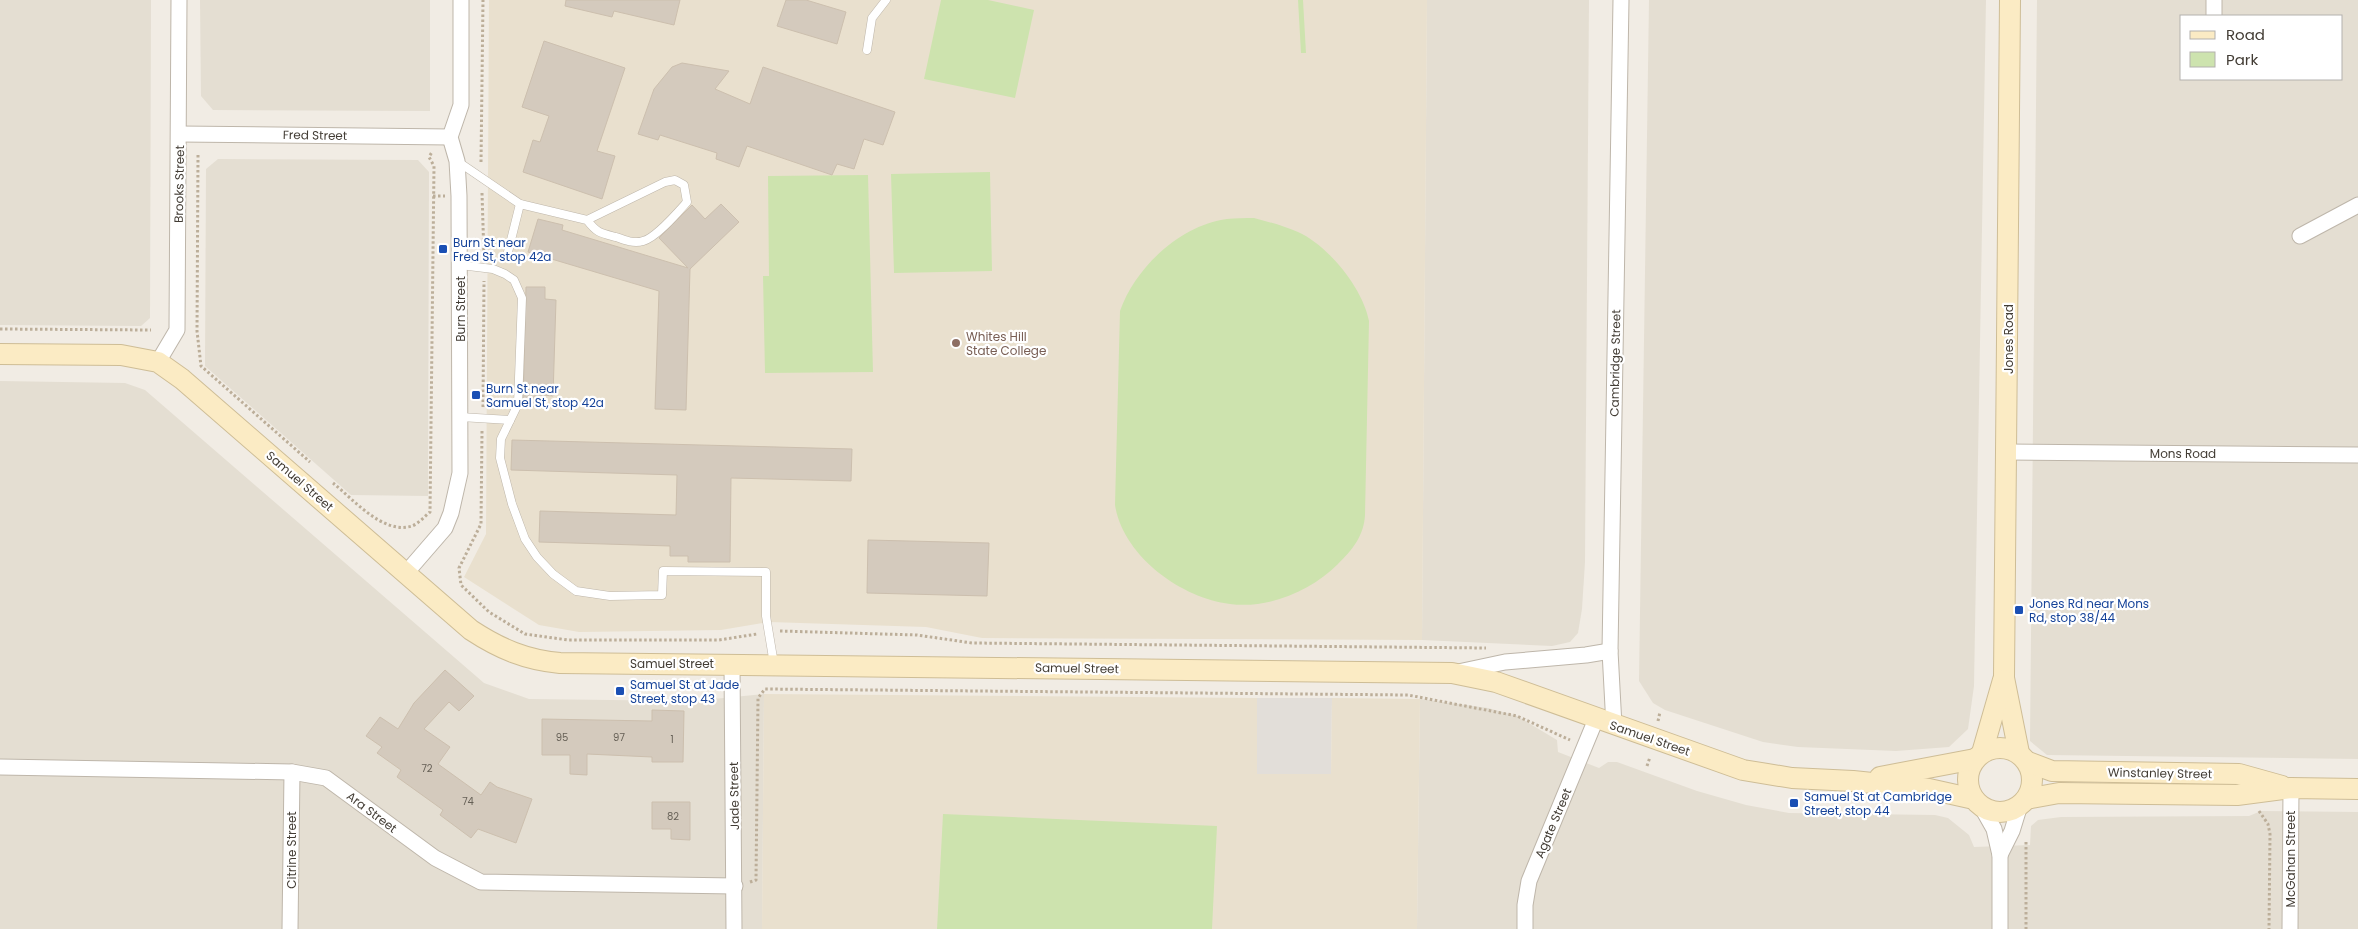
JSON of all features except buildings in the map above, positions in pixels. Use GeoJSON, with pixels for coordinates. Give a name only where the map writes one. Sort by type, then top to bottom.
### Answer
{"type":"FeatureCollection","features":[{"type":"Feature","properties":{"kind":"street","name":"Brooks Street"},"geometry":{"type":"LineString","coordinates":[[158,362],[177,330],[178,0]]}},
{"type":"Feature","properties":{"kind":"street"},"geometry":{"type":"LineString","coordinates":[[450,137],[461,105],[461,0]]}},
{"type":"Feature","properties":{"kind":"street","name":"Cambridge Street"},"geometry":{"type":"LineString","coordinates":[[1605,722],[1610,651],[1621,0]]}},
{"type":"Feature","properties":{"kind":"street","name":"Jones Road"},"geometry":{"type":"LineString","coordinates":[[2010,0],[2004,678],[2023,757]]}},
{"type":"Feature","properties":{"kind":"street"},"geometry":{"type":"LineString","coordinates":[[2214,0],[2214,15]]}},
{"type":"Feature","properties":{"kind":"street","name":"Fred Street"},"geometry":{"type":"LineString","coordinates":[[179,134],[450,137]]}},
{"type":"Feature","properties":{"kind":"street","name":"Burn Street"},"geometry":{"type":"LineString","coordinates":[[406,573],[445,528],[451,513],[460,474],[458,161],[450,137]]}},
{"type":"Feature","properties":{"kind":"street"},"geometry":{"type":"LineString","coordinates":[[2300,236],[2358,205]]}},
{"type":"Feature","properties":{"kind":"street","name":"Samuel Street"},"geometry":{"type":"LineString","coordinates":[[0,354],[121,355],[158,362],[182,379],[471,630],[505,650],[527,658],[560,663],[1452,673],[1496,682],[1743,770],[1792,778],[1853,781],[1929,789],[1977,802]]}},
{"type":"Feature","properties":{"kind":"street","name":"Mons Road"},"geometry":{"type":"LineString","coordinates":[[2007,452],[2358,455]]}},
{"type":"Feature","properties":{"kind":"street","name":"Samuel Street"},"geometry":{"type":"LineString","coordinates":[[1452,673],[1505,662],[1610,651]]}},
{"type":"Feature","properties":{"kind":"street","name":"Jade Street"},"geometry":{"type":"LineString","coordinates":[[732,664],[734,929]]}},
{"type":"Feature","properties":{"kind":"street","name":"Jones Road"},"geometry":{"type":"LineString","coordinates":[[1978,756],[2004,678]]}},
{"type":"Feature","properties":{"kind":"street","name":"Agate Street"},"geometry":{"type":"LineString","coordinates":[[1524,929],[1529,881],[1605,722]]}},
{"type":"Feature","properties":{"kind":"street"},"geometry":{"type":"LineString","coordinates":[[2000,855],[2033,781],[2023,757],[2000,747],[1978,756],[1970,768],[1968,779],[1977,802],[1994,829],[2000,855],[2000,929]]}},
{"type":"Feature","properties":{"kind":"street","name":"Samuel Street"},"geometry":{"type":"LineString","coordinates":[[1853,781],[1941,767],[1978,756]]}},
{"type":"Feature","properties":{"kind":"street","name":"Winstanley Street"},"geometry":{"type":"LineString","coordinates":[[2023,757],[2052,771],[2239,774],[2291,788]]}},
{"type":"Feature","properties":{"kind":"street","name":"Ara Street"},"geometry":{"type":"LineString","coordinates":[[0,767],[292,772],[326,778],[434,858],[481,882],[735,886]]}},
{"type":"Feature","properties":{"kind":"street","name":"Citrine Street"},"geometry":{"type":"LineString","coordinates":[[290,929],[292,772]]}},
{"type":"Feature","properties":{"kind":"street","name":"Winstanley Street"},"geometry":{"type":"LineString","coordinates":[[2023,802],[2059,792],[2237,794],[2291,788],[2358,789]]}},
{"type":"Feature","properties":{"kind":"street","name":"McGahan Street"},"geometry":{"type":"LineString","coordinates":[[2290,929],[2291,788]]}},
{"type":"Feature","properties":{"kind":"street"},"geometry":{"type":"LineString","coordinates":[[1977,802],[1994,812],[2008,811],[2023,802]]}},
{"type":"Feature","properties":{"kind":"lane"},"geometry":{"type":"LineString","coordinates":[[867,50],[872,18],[886,0]]}},
{"type":"Feature","properties":{"kind":"lane"},"geometry":{"type":"LineString","coordinates":[[458,161],[520,204],[587,220],[597,233],[629,241],[644,241],[651,237],[687,202],[687,194],[684,185],[675,180],[665,182],[587,220]]}},
{"type":"Feature","properties":{"kind":"lane"},"geometry":{"type":"LineString","coordinates":[[508,252],[520,204]]}},
{"type":"Feature","properties":{"kind":"lane"},"geometry":{"type":"LineString","coordinates":[[460,265],[494,269],[514,280],[522,298],[518,404],[501,438],[500,458],[525,539],[537,557],[553,574],[576,591],[589,595],[662,595],[663,571],[766,572],[766,616],[774,664]]}},
{"type":"Feature","properties":{"kind":"lane"},"geometry":{"type":"LineString","coordinates":[[460,417],[510,420]]}},
{"type":"Feature","properties":{"kind":"path"},"geometry":{"type":"LineString","coordinates":[[482,0],[484,268],[481,524],[458,568],[461,585],[489,612],[525,634],[568,640],[719,640],[768,632],[917,635],[972,643],[1496,648]]}},
{"type":"Feature","properties":{"kind":"path"},"geometry":{"type":"LineString","coordinates":[[329,479],[376,519],[392,527],[412,526],[430,512],[434,166],[429,157],[432,152]]}},
{"type":"Feature","properties":{"kind":"path"},"geometry":{"type":"LineString","coordinates":[[198,155],[197,331],[201,366],[314,466]]}},
{"type":"Feature","properties":{"kind":"path"},"geometry":{"type":"LineString","coordinates":[[433,196],[445,196]]}},
{"type":"Feature","properties":{"kind":"path"},"geometry":{"type":"LineString","coordinates":[[0,329],[150,330]]}},
{"type":"Feature","properties":{"kind":"path"},"geometry":{"type":"LineString","coordinates":[[735,886],[756,880],[758,698],[766,690],[1408,694],[1517,716],[1570,740]]}},
{"type":"Feature","properties":{"kind":"path"},"geometry":{"type":"LineString","coordinates":[[2251,811],[2261,811],[2270,834],[2269,929]]}},
{"type":"Feature","properties":{"kind":"path"},"geometry":{"type":"LineString","coordinates":[[2026,836],[2026,929]]}},
{"type":"Feature","properties":{"kind":"shaded area"},"geometry":{"type":"Polygon","coordinates":[[[0,0],[151,0],[150,318],[141,326],[0,325],[0,0]]]}},
{"type":"Feature","properties":{"kind":"shaded area"},"geometry":{"type":"Polygon","coordinates":[[[200,0],[430,0],[430,111],[213,110],[201,96],[200,0]]]}},
{"type":"Feature","properties":{"kind":"shaded area","name":"Whites Hill State College"},"geometry":{"type":"Polygon","coordinates":[[[489,0],[1427,0],[1422,640],[982,638],[926,627],[769,622],[721,630],[579,632],[539,625],[464,577],[486,534],[489,0]]]}},
{"type":"Feature","properties":{"kind":"shaded area"},"geometry":{"type":"Polygon","coordinates":[[[1427,0],[1589,0],[1585,562],[1582,609],[1578,633],[1570,642],[1552,646],[1422,640],[1427,0]]]}},
{"type":"Feature","properties":{"kind":"shaded area"},"geometry":{"type":"Polygon","coordinates":[[[1649,0],[1986,0],[1974,686],[1968,729],[1949,747],[1896,751],[1798,747],[1763,742],[1665,710],[1653,703],[1639,681],[1649,0]]]}},
{"type":"Feature","properties":{"kind":"shaded area"},"geometry":{"type":"Polygon","coordinates":[[[2037,0],[2358,0],[2358,759],[2047,755],[2030,741],[2037,0]]]}},
{"type":"Feature","properties":{"kind":"shaded area"},"geometry":{"type":"Polygon","coordinates":[[[218,159],[418,160],[429,172],[428,496],[351,495],[205,366],[206,169],[218,159]]]}},
{"type":"Feature","properties":{"kind":"shaded area"},"geometry":{"type":"Polygon","coordinates":[[[0,381],[125,383],[145,390],[484,683],[529,699],[693,701],[764,694],[762,929],[0,929],[0,381]]]}},
{"type":"Feature","properties":{"kind":"shaded area"},"geometry":{"type":"Polygon","coordinates":[[[764,694],[1257,698],[1257,774],[1331,774],[1332,698],[1420,699],[1417,929],[762,929],[764,694]]]}},
{"type":"Feature","properties":{"kind":"shaded area"},"geometry":{"type":"Polygon","coordinates":[[[1257,698],[1332,698],[1331,774],[1257,774],[1257,698]]]}},
{"type":"Feature","properties":{"kind":"shaded area"},"geometry":{"type":"Polygon","coordinates":[[[1420,699],[1488,708],[1517,716],[1557,740],[1558,752],[1599,768],[1608,762],[1617,762],[1697,791],[1746,805],[1789,813],[1935,815],[1948,818],[1969,835],[1974,847],[2030,845],[2031,826],[2038,820],[2061,817],[2249,816],[2261,811],[2358,812],[2358,929],[1417,929],[1420,699]]]}},
{"type":"Feature","properties":{"kind":"green space"},"geometry":{"type":"Polygon","coordinates":[[[941,0],[988,0],[1034,10],[1015,98],[924,79],[941,0]]]}},
{"type":"Feature","properties":{"kind":"green space"},"geometry":{"type":"Polygon","coordinates":[[[1298,0],[1303,0],[1306,53],[1301,53],[1298,0]]]}},
{"type":"Feature","properties":{"kind":"green space"},"geometry":{"type":"Polygon","coordinates":[[[990,172],[992,271],[894,273],[891,174],[990,172]]]}},
{"type":"Feature","properties":{"kind":"green space"},"geometry":{"type":"Polygon","coordinates":[[[868,175],[873,372],[765,373],[763,276],[769,276],[768,176],[868,175]]]}},
{"type":"Feature","properties":{"kind":"green space"},"geometry":{"type":"Polygon","coordinates":[[[1254,218],[1298,232],[1321,247],[1333,258],[1352,282],[1365,309],[1369,321],[1365,515],[1360,536],[1343,559],[1327,574],[1302,590],[1288,596],[1260,604],[1245,605],[1211,600],[1192,593],[1157,571],[1129,541],[1120,524],[1115,505],[1120,311],[1127,295],[1136,279],[1148,265],[1176,239],[1210,223],[1227,219],[1254,218]]]}},
{"type":"Feature","properties":{"kind":"green space"},"geometry":{"type":"Polygon","coordinates":[[[943,814],[1217,826],[1212,929],[937,929],[943,814]]]}},
{"type":"Feature","properties":{"kind":"place","name":"Burn St near Fred St, stop 42a"},"geometry":{"type":"Point","coordinates":[443,249]}},
{"type":"Feature","properties":{"kind":"place","name":"Whites Hill State College"},"geometry":{"type":"Point","coordinates":[956,343]}},
{"type":"Feature","properties":{"kind":"place","name":"Burn St near Samuel St, stop 42a"},"geometry":{"type":"Point","coordinates":[476,395]}},
{"type":"Feature","properties":{"kind":"place","name":"Jones Rd near Mons Rd, stop 38/44"},"geometry":{"type":"Point","coordinates":[2019,610]}},
{"type":"Feature","properties":{"kind":"place","name":"Samuel St at Jade Street, stop 43"},"geometry":{"type":"Point","coordinates":[620,691]}},
{"type":"Feature","properties":{"kind":"place","name":"Samuel St at Cambridge Street, stop 44"},"geometry":{"type":"Point","coordinates":[1794,803]}}]}
